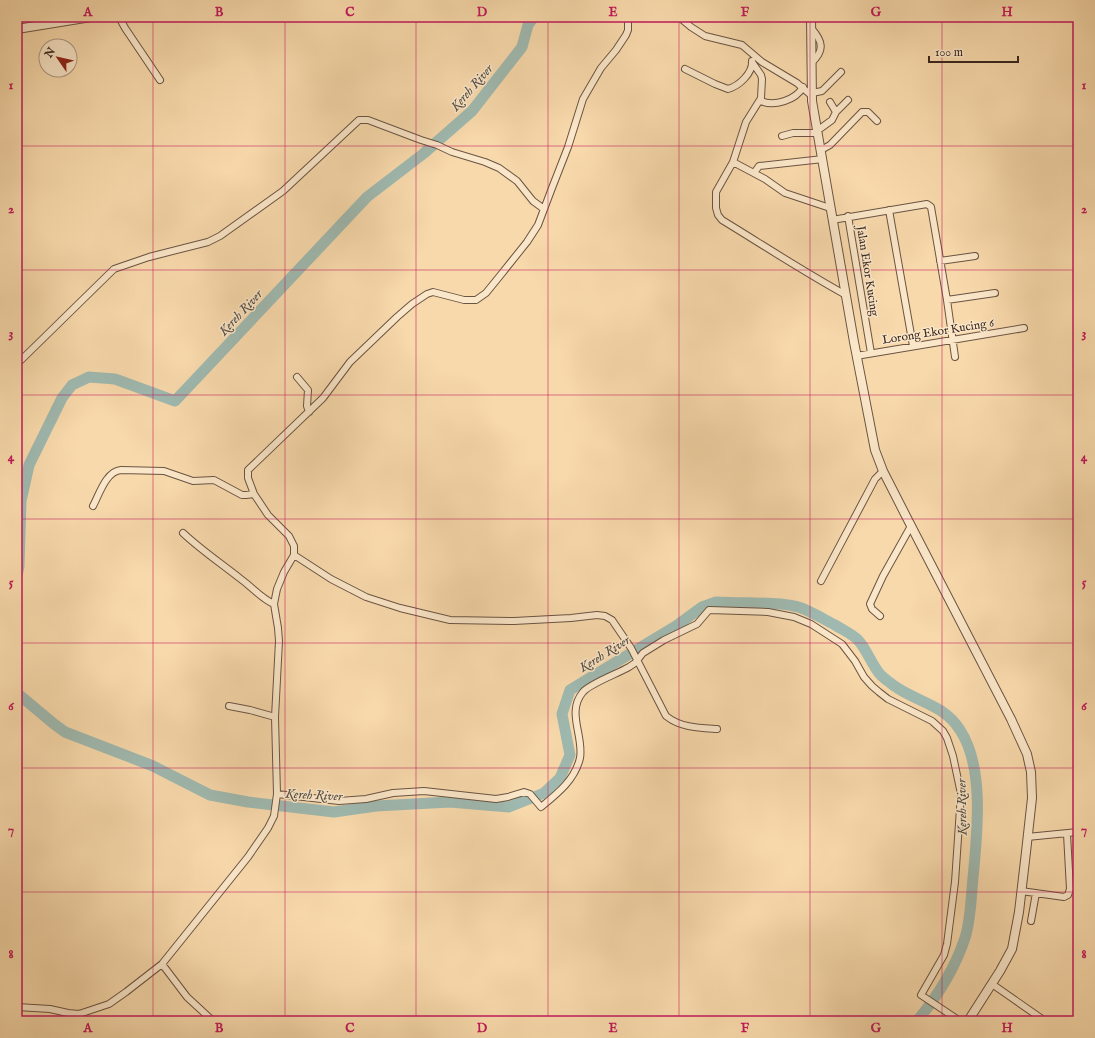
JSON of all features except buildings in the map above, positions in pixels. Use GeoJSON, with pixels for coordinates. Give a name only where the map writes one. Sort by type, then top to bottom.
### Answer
{"type":"FeatureCollection","features":[{"type":"Feature","properties":{"kind":"street"},"geometry":{"type":"LineString","coordinates":[[17,29],[91,17]]}},
{"type":"Feature","properties":{"kind":"street"},"geometry":{"type":"LineString","coordinates":[[119,17],[160,80]]}},
{"type":"Feature","properties":{"kind":"street"},"geometry":{"type":"LineString","coordinates":[[17,1007],[50,1009],[79,1014],[109,1004],[162,964],[248,857],[268,828],[277,797],[275,717],[279,641],[274,604],[277,589],[284,572],[294,555],[294,546],[292,541],[268,515],[254,494],[248,478],[248,470],[310,412],[350,362],[397,317],[421,298],[433,292],[470,300],[476,300],[483,296],[527,242],[538,225],[573,135],[583,99],[601,68],[626,35],[628,17]]}},
{"type":"Feature","properties":{"kind":"street"},"geometry":{"type":"LineString","coordinates":[[679,17],[702,35],[740,45],[762,62],[798,83],[812,95]]}},
{"type":"Feature","properties":{"kind":"street"},"geometry":{"type":"LineString","coordinates":[[811,17],[812,95],[817,131],[856,356],[873,443],[883,471],[995,687],[1027,754],[1031,772],[1032,787],[1027,837],[1018,920],[1012,949],[968,1021]]}},
{"type":"Feature","properties":{"kind":"street"},"geometry":{"type":"LineString","coordinates":[[748,52],[752,62],[762,78],[761,100],[746,122],[733,162],[716,192],[716,208],[719,217],[819,280],[846,295]]}},
{"type":"Feature","properties":{"kind":"street"},"geometry":{"type":"LineString","coordinates":[[685,69],[728,89],[740,82],[746,76],[752,68],[752,62]]}},
{"type":"Feature","properties":{"kind":"street"},"geometry":{"type":"LineString","coordinates":[[812,95],[822,91],[841,72]]}},
{"type":"Feature","properties":{"kind":"street"},"geometry":{"type":"LineString","coordinates":[[761,100],[766,103],[784,101],[795,96],[803,88]]}},
{"type":"Feature","properties":{"kind":"street"},"geometry":{"type":"LineString","coordinates":[[782,136],[793,133],[817,131],[832,120],[836,112],[848,100]]}},
{"type":"Feature","properties":{"kind":"street"},"geometry":{"type":"LineString","coordinates":[[830,102],[836,112]]}},
{"type":"Feature","properties":{"kind":"street"},"geometry":{"type":"LineString","coordinates":[[821,150],[830,145],[862,112],[868,112],[877,121]]}},
{"type":"Feature","properties":{"kind":"street"},"geometry":{"type":"LineString","coordinates":[[17,364],[114,269],[149,257],[208,242],[220,236],[283,191],[359,120],[368,120],[437,145],[452,152],[483,161],[502,169],[517,181],[533,202],[544,209]]}},
{"type":"Feature","properties":{"kind":"street"},"geometry":{"type":"LineString","coordinates":[[754,173],[759,166],[823,159]]}},
{"type":"Feature","properties":{"kind":"street"},"geometry":{"type":"LineString","coordinates":[[733,162],[754,173],[779,190],[794,197],[830,208]]}},
{"type":"Feature","properties":{"kind":"street"},"geometry":{"type":"LineString","coordinates":[[832,220],[848,216],[927,204],[931,207],[947,300],[954,357]]}},
{"type":"Feature","properties":{"kind":"street"},"geometry":{"type":"LineString","coordinates":[[889,210],[913,346]]}},
{"type":"Feature","properties":{"kind":"street","name":"Jalan Ekor Kucing"},"geometry":{"type":"LineString","coordinates":[[848,216],[871,353]]}},
{"type":"Feature","properties":{"kind":"street"},"geometry":{"type":"LineString","coordinates":[[940,261],[975,256]]}},
{"type":"Feature","properties":{"kind":"street"},"geometry":{"type":"LineString","coordinates":[[947,300],[995,293]]}},
{"type":"Feature","properties":{"kind":"street","name":"Lorong Ekor Kucing 6"},"geometry":{"type":"LineString","coordinates":[[856,356],[1024,328]]}},
{"type":"Feature","properties":{"kind":"street"},"geometry":{"type":"LineString","coordinates":[[297,377],[308,390],[307,406],[310,412]]}},
{"type":"Feature","properties":{"kind":"street"},"geometry":{"type":"LineString","coordinates":[[93,506],[110,475],[117,470],[164,471],[193,481],[214,480],[242,495],[246,496],[254,494]]}},
{"type":"Feature","properties":{"kind":"street"},"geometry":{"type":"LineString","coordinates":[[821,581],[875,479],[883,471]]}},
{"type":"Feature","properties":{"kind":"street"},"geometry":{"type":"LineString","coordinates":[[880,616],[872,609],[870,604],[883,576],[911,526]]}},
{"type":"Feature","properties":{"kind":"street"},"geometry":{"type":"LineString","coordinates":[[183,533],[264,599],[274,604]]}},
{"type":"Feature","properties":{"kind":"street"},"geometry":{"type":"LineString","coordinates":[[294,555],[331,579],[366,597],[400,608],[450,620],[514,621],[602,615],[612,620],[631,648],[660,707],[668,718],[677,723],[692,727],[717,729]]}},
{"type":"Feature","properties":{"kind":"street"},"geometry":{"type":"LineString","coordinates":[[277,797],[339,801],[393,793],[424,791],[496,799],[526,792],[530,794],[541,807],[555,796],[567,783],[575,770],[580,757],[575,713],[577,703],[584,691],[629,667],[636,657],[664,640],[697,624],[709,610],[754,611],[783,615],[811,624],[842,644],[872,686],[888,699],[932,721],[943,731],[950,745],[959,782],[961,807],[955,882],[947,944],[944,955],[921,995],[960,1021]]}},
{"type":"Feature","properties":{"kind":"street"},"geometry":{"type":"LineString","coordinates":[[229,706],[275,717]]}},
{"type":"Feature","properties":{"kind":"street"},"geometry":{"type":"LineString","coordinates":[[1027,837],[1078,832]]}},
{"type":"Feature","properties":{"kind":"street"},"geometry":{"type":"LineString","coordinates":[[1021,891],[1064,897],[1066,896],[1069,892],[1067,834]]}},
{"type":"Feature","properties":{"kind":"street"},"geometry":{"type":"LineString","coordinates":[[1031,921],[1036,893]]}},
{"type":"Feature","properties":{"kind":"street"},"geometry":{"type":"LineString","coordinates":[[162,964],[187,997],[213,1021]]}},
{"type":"Feature","properties":{"kind":"street"},"geometry":{"type":"LineString","coordinates":[[992,984],[1036,1019],[1045,1021]]}},
{"type":"Feature","properties":{"kind":"street"},"geometry":{"type":"LineString","coordinates":[[79,1014],[85,1021]]}},
{"type":"Feature","properties":{"kind":"waterway","name":"Kereh River"},"geometry":{"type":"LineString","coordinates":[[17,576],[19,566],[21,501],[29,465],[62,398],[72,385],[89,377],[115,379],[175,401],[367,197],[423,154],[472,111],[522,47],[528,25],[534,17]]}},
{"type":"Feature","properties":{"kind":"waterway","name":"Kereh River"},"geometry":{"type":"LineString","coordinates":[[17,693],[65,732],[153,766],[210,795],[248,802],[334,812],[376,806],[450,802],[509,807],[544,793],[560,778],[570,755],[562,714],[570,690],[676,626],[702,607],[716,602],[785,604],[799,607],[835,625],[858,640],[876,669],[884,678],[902,691],[946,714],[960,730],[968,745],[976,782],[977,822],[967,931],[951,971],[932,1002],[917,1021]]}}]}
